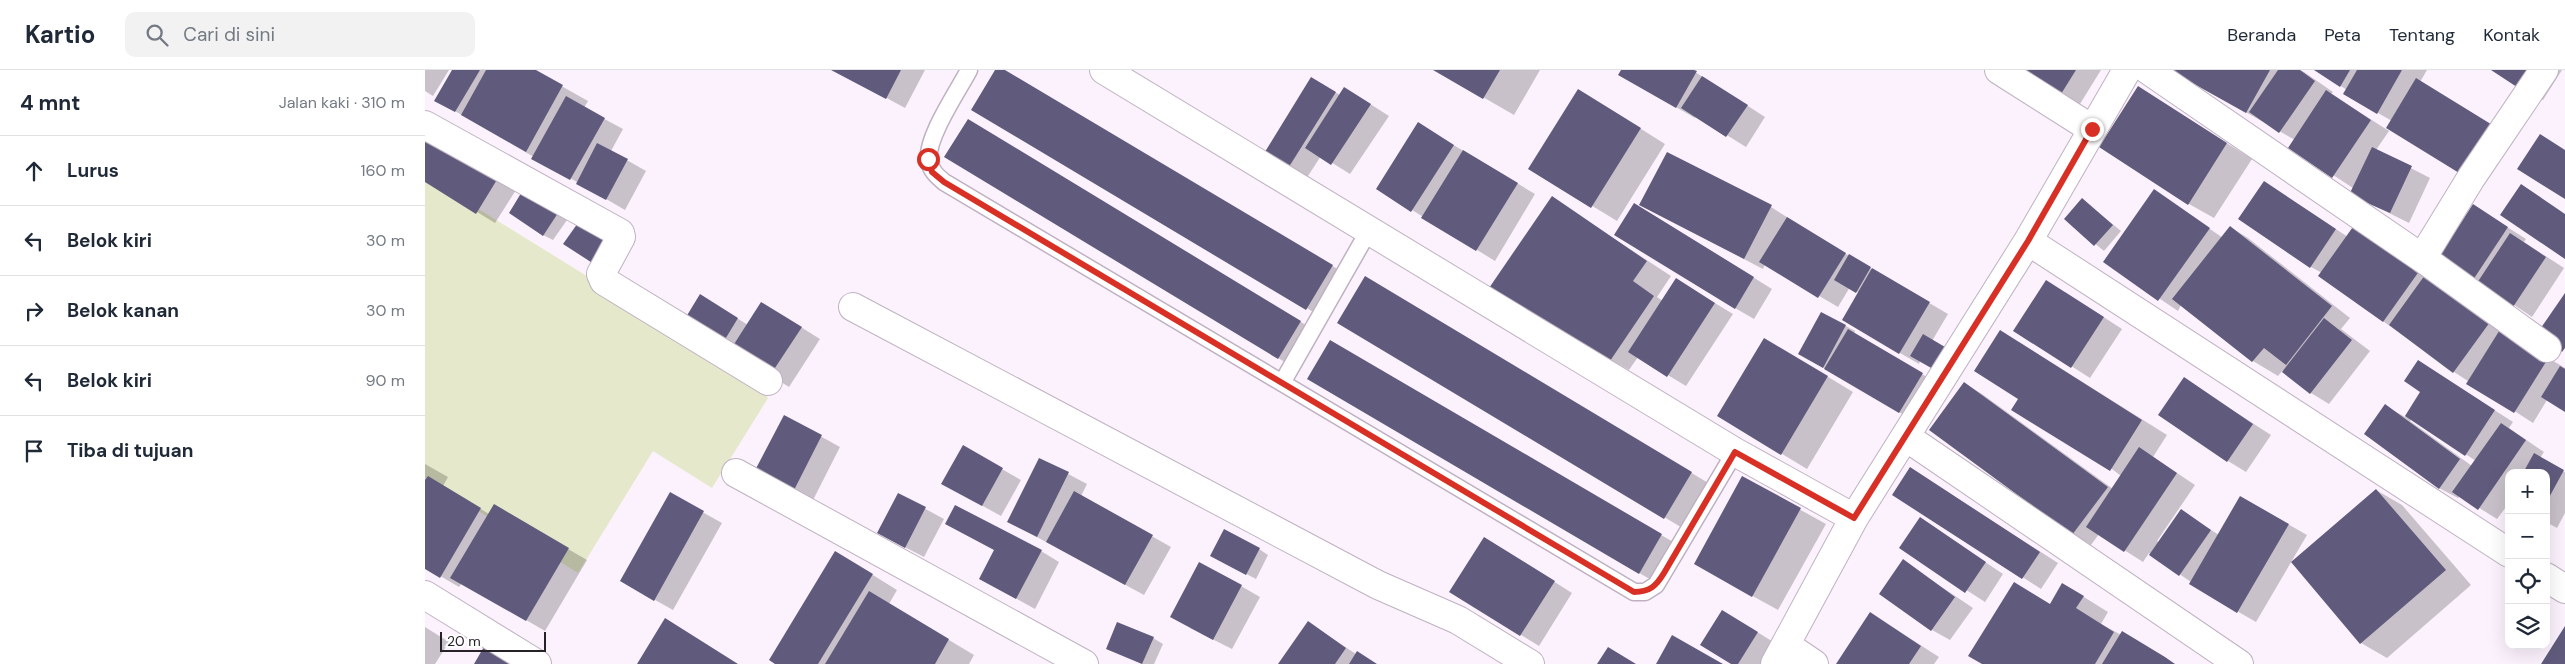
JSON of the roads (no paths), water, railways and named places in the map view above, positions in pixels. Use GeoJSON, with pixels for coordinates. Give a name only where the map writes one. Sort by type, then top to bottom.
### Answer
{"type":"FeatureCollection","features":[{"type":"Feature","properties":{"kind":"street"},"geometry":{"type":"LineString","coordinates":[[1104,70],[1368,232],[1735,452],[1854,518]]}},
{"type":"Feature","properties":{"kind":"street"},"geometry":{"type":"LineString","coordinates":[[1999,70],[2092,129]]}},
{"type":"Feature","properties":{"kind":"street"},"geometry":{"type":"LineString","coordinates":[[1814,664],[1781,654],[1854,518],[2028,241],[2127,70]]}},
{"type":"Feature","properties":{"kind":"street"},"geometry":{"type":"LineString","coordinates":[[2148,70],[2422,258],[2547,348]]}},
{"type":"Feature","properties":{"kind":"street"},"geometry":{"type":"LineString","coordinates":[[2422,258],[2471,178],[2544,70]]}},
{"type":"Feature","properties":{"kind":"street"},"geometry":{"type":"LineString","coordinates":[[425,125],[620,234],[621,237],[601,274],[604,281],[768,381]]}},
{"type":"Feature","properties":{"kind":"street"},"geometry":{"type":"LineString","coordinates":[[2028,241],[2505,550]]}},
{"type":"Feature","properties":{"kind":"street"},"geometry":{"type":"LineString","coordinates":[[853,307],[1378,585],[1458,620],[1530,664]]}},
{"type":"Feature","properties":{"kind":"street"},"geometry":{"type":"LineString","coordinates":[[1906,437],[2239,664]]}},
{"type":"Feature","properties":{"kind":"street"},"geometry":{"type":"LineString","coordinates":[[736,473],[1084,664]]}},
{"type":"Feature","properties":{"kind":"street"},"geometry":{"type":"LineString","coordinates":[[2550,580],[2565,589]]}},
{"type":"Feature","properties":{"kind":"street"},"geometry":{"type":"LineString","coordinates":[[425,595],[537,664]]}},
{"type":"Feature","properties":{"kind":"lane"},"geometry":{"type":"LineString","coordinates":[[969,70],[932,139],[928,159],[932,172],[944,182],[1634,592],[1645,592],[1657,585],[1735,452]]}},
{"type":"Feature","properties":{"kind":"lane"},"geometry":{"type":"LineString","coordinates":[[1282,383],[1368,232]]}}]}
